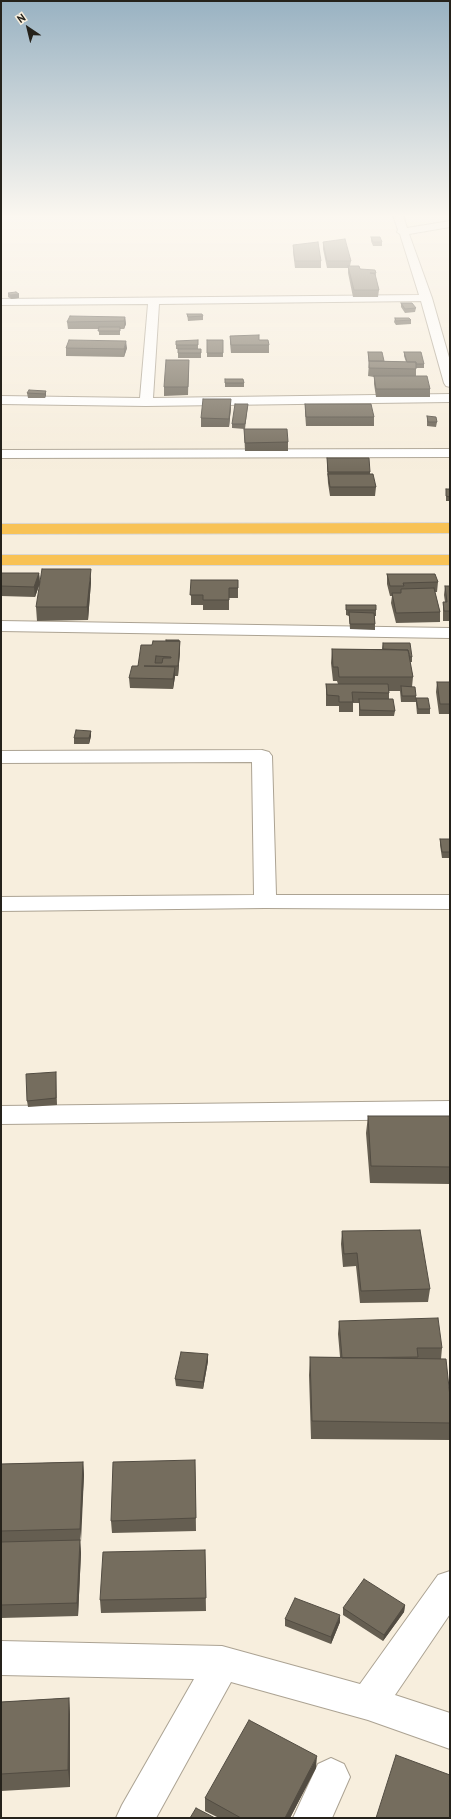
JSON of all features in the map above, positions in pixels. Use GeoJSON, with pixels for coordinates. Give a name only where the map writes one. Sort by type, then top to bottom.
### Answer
{"type":"FeatureCollection","features":[{"type":"Feature","properties":{"kind":"highway"},"geometry":{"type":"LineString","coordinates":[[1,529],[450,528]]}},
{"type":"Feature","properties":{"kind":"highway"},"geometry":{"type":"LineString","coordinates":[[1,560],[450,560]]}},
{"type":"Feature","properties":{"kind":"street"},"geometry":{"type":"LineString","coordinates":[[1,302],[255,300]]}},
{"type":"Feature","properties":{"kind":"street"},"geometry":{"type":"LineString","coordinates":[[427,300],[450,384]]}},
{"type":"Feature","properties":{"kind":"street"},"geometry":{"type":"LineString","coordinates":[[146,402],[154,301]]}},
{"type":"Feature","properties":{"kind":"street"},"geometry":{"type":"LineString","coordinates":[[1,400],[146,402],[450,398]]}},
{"type":"Feature","properties":{"kind":"street"},"geometry":{"type":"LineString","coordinates":[[1,454],[450,453]]}},
{"type":"Feature","properties":{"kind":"street"},"geometry":{"type":"LineString","coordinates":[[1,626],[450,633]]}},
{"type":"Feature","properties":{"kind":"street"},"geometry":{"type":"LineString","coordinates":[[1,757],[262,756],[265,901]]}},
{"type":"Feature","properties":{"kind":"street"},"geometry":{"type":"LineString","coordinates":[[1,904],[265,901],[450,902]]}},
{"type":"Feature","properties":{"kind":"street"},"geometry":{"type":"LineString","coordinates":[[1,1115],[450,1110]]}},
{"type":"Feature","properties":{"kind":"street"},"geometry":{"type":"LineString","coordinates":[[368,1703],[450,1586]]}},
{"type":"Feature","properties":{"kind":"street"},"geometry":{"type":"LineString","coordinates":[[1,1658],[222,1663],[368,1703],[450,1731]]}},
{"type":"Feature","properties":{"kind":"street"},"geometry":{"type":"LineString","coordinates":[[135,1818],[222,1663]]}},
{"type":"Feature","properties":{"kind":"street"},"geometry":{"type":"LineString","coordinates":[[312,1818],[331,1777]]}},
{"type":"Feature","properties":{"kind":"building"},"geometry":{"type":"Polygon","coordinates":[[[401,303],[412,303],[416,308],[405,309],[401,303]]]}},
{"type":"Feature","properties":{"kind":"building"},"geometry":{"type":"Polygon","coordinates":[[[187,314],[202,314],[203,316],[188,317],[187,314]]]}},
{"type":"Feature","properties":{"kind":"building"},"geometry":{"type":"Polygon","coordinates":[[[70,316],[125,317],[124,321],[67,322],[70,316]]]}},
{"type":"Feature","properties":{"kind":"building"},"geometry":{"type":"Polygon","coordinates":[[[395,318],[409,318],[411,320],[396,321],[395,318]]]}},
{"type":"Feature","properties":{"kind":"building"},"geometry":{"type":"Polygon","coordinates":[[[99,327],[120,327],[120,331],[98,331],[99,327]]]}},
{"type":"Feature","properties":{"kind":"building"},"geometry":{"type":"Polygon","coordinates":[[[259,335],[259,340],[268,340],[269,345],[231,345],[230,336],[259,335]]]}},
{"type":"Feature","properties":{"kind":"building"},"geometry":{"type":"Polygon","coordinates":[[[69,340],[126,341],[124,349],[66,348],[69,340]]]}},
{"type":"Feature","properties":{"kind":"building"},"geometry":{"type":"Polygon","coordinates":[[[198,340],[198,345],[176,345],[176,341],[198,340]]]}},
{"type":"Feature","properties":{"kind":"building"},"geometry":{"type":"Polygon","coordinates":[[[207,340],[223,340],[223,353],[207,353],[207,340]]]}},
{"type":"Feature","properties":{"kind":"building"},"geometry":{"type":"Polygon","coordinates":[[[178,349],[201,349],[201,353],[178,353],[178,349]]]}},
{"type":"Feature","properties":{"kind":"building"},"geometry":{"type":"Polygon","coordinates":[[[368,352],[382,352],[384,361],[369,361],[368,352]]]}},
{"type":"Feature","properties":{"kind":"building"},"geometry":{"type":"Polygon","coordinates":[[[404,352],[421,352],[424,364],[407,362],[404,352]]]}},
{"type":"Feature","properties":{"kind":"building"},"geometry":{"type":"Polygon","coordinates":[[[166,360],[189,360],[188,387],[164,387],[166,360]]]}},
{"type":"Feature","properties":{"kind":"building"},"geometry":{"type":"Polygon","coordinates":[[[369,361],[416,362],[416,369],[369,368],[369,361]]]}},
{"type":"Feature","properties":{"kind":"building"},"geometry":{"type":"Polygon","coordinates":[[[374,376],[427,376],[430,389],[376,389],[374,376]]]}},
{"type":"Feature","properties":{"kind":"building"},"geometry":{"type":"Polygon","coordinates":[[[225,379],[243,379],[244,383],[225,383],[225,379]]]}},
{"type":"Feature","properties":{"kind":"building"},"geometry":{"type":"Polygon","coordinates":[[[29,390],[46,391],[45,394],[27,393],[29,390]]]}},
{"type":"Feature","properties":{"kind":"building"},"geometry":{"type":"Polygon","coordinates":[[[203,399],[231,399],[229,419],[201,418],[203,399]]]}},
{"type":"Feature","properties":{"kind":"building"},"geometry":{"type":"Polygon","coordinates":[[[235,404],[248,404],[245,424],[232,424],[235,404]]]}},
{"type":"Feature","properties":{"kind":"building"},"geometry":{"type":"Polygon","coordinates":[[[305,404],[371,404],[374,417],[306,417],[305,404]]]}},
{"type":"Feature","properties":{"kind":"building"},"geometry":{"type":"Polygon","coordinates":[[[427,416],[436,417],[437,422],[428,422],[427,416]]]}},
{"type":"Feature","properties":{"kind":"building"},"geometry":{"type":"Polygon","coordinates":[[[244,429],[287,429],[288,442],[245,443],[244,429]]]}},
{"type":"Feature","properties":{"kind":"building"},"geometry":{"type":"Polygon","coordinates":[[[327,458],[369,458],[370,472],[328,472],[327,458]]]}},
{"type":"Feature","properties":{"kind":"building"},"geometry":{"type":"Polygon","coordinates":[[[328,474],[373,474],[376,487],[330,487],[328,474]]]}},
{"type":"Feature","properties":{"kind":"building"},"geometry":{"type":"Polygon","coordinates":[[[446,489],[450,489],[450,497],[446,496],[446,489]]]}},
{"type":"Feature","properties":{"kind":"building"},"geometry":{"type":"Polygon","coordinates":[[[42,569],[91,569],[87,607],[36,607],[42,569]]]}},
{"type":"Feature","properties":{"kind":"building"},"geometry":{"type":"Polygon","coordinates":[[[1,573],[39,573],[34,587],[1,586],[1,573]]]}},
{"type":"Feature","properties":{"kind":"building"},"geometry":{"type":"Polygon","coordinates":[[[387,574],[435,574],[438,582],[403,583],[404,586],[390,586],[387,574]]]}},
{"type":"Feature","properties":{"kind":"building"},"geometry":{"type":"Polygon","coordinates":[[[191,580],[238,580],[238,588],[229,588],[229,600],[203,600],[203,595],[190,595],[191,580]]]}},
{"type":"Feature","properties":{"kind":"building"},"geometry":{"type":"Polygon","coordinates":[[[445,586],[450,586],[450,611],[444,611],[443,602],[447,602],[445,586]]]}},
{"type":"Feature","properties":{"kind":"building"},"geometry":{"type":"Polygon","coordinates":[[[434,588],[440,612],[396,613],[392,593],[401,593],[401,589],[434,588]]]}},
{"type":"Feature","properties":{"kind":"building"},"geometry":{"type":"Polygon","coordinates":[[[346,605],[376,605],[376,610],[346,610],[346,605]]]}},
{"type":"Feature","properties":{"kind":"building"},"geometry":{"type":"Polygon","coordinates":[[[349,612],[374,613],[375,624],[350,624],[349,612]]]}},
{"type":"Feature","properties":{"kind":"building"},"geometry":{"type":"Polygon","coordinates":[[[179,640],[179,641],[166,641],[179,640]]]}},
{"type":"Feature","properties":{"kind":"building"},"geometry":{"type":"Polygon","coordinates":[[[153,641],[180,641],[178,666],[144,666],[175,667],[173,679],[129,678],[132,666],[138,666],[141,645],[152,645],[153,641]],[[156,656],[155,663],[162,663],[163,658],[171,657],[156,656]]]}},
{"type":"Feature","properties":{"kind":"building"},"geometry":{"type":"Polygon","coordinates":[[[383,643],[410,643],[412,657],[410,657],[408,650],[383,649],[383,643]]]}},
{"type":"Feature","properties":{"kind":"building"},"geometry":{"type":"Polygon","coordinates":[[[332,649],[408,650],[413,677],[339,677],[338,667],[333,667],[332,649]]]}},
{"type":"Feature","properties":{"kind":"building"},"geometry":{"type":"Polygon","coordinates":[[[437,682],[450,682],[450,704],[440,704],[437,682]]]}},
{"type":"Feature","properties":{"kind":"building"},"geometry":{"type":"Polygon","coordinates":[[[326,684],[388,684],[389,693],[352,692],[353,702],[339,702],[339,696],[327,695],[326,684]]]}},
{"type":"Feature","properties":{"kind":"building"},"geometry":{"type":"Polygon","coordinates":[[[401,686],[415,687],[416,696],[402,696],[401,686]]]}},
{"type":"Feature","properties":{"kind":"building"},"geometry":{"type":"Polygon","coordinates":[[[416,698],[428,698],[430,709],[418,709],[416,698]]]}},
{"type":"Feature","properties":{"kind":"building"},"geometry":{"type":"Polygon","coordinates":[[[359,699],[393,699],[395,711],[360,710],[359,699]]]}},
{"type":"Feature","properties":{"kind":"building"},"geometry":{"type":"Polygon","coordinates":[[[76,730],[91,731],[89,738],[74,738],[76,730]]]}},
{"type":"Feature","properties":{"kind":"building"},"geometry":{"type":"Polygon","coordinates":[[[440,839],[450,839],[450,852],[442,852],[440,839]]]}},
{"type":"Feature","properties":{"kind":"building"},"geometry":{"type":"Polygon","coordinates":[[[56,1072],[56,1098],[27,1101],[26,1074],[56,1072]]]}},
{"type":"Feature","properties":{"kind":"building"},"geometry":{"type":"Polygon","coordinates":[[[368,1116],[450,1116],[450,1167],[371,1166],[368,1116]]]}},
{"type":"Feature","properties":{"kind":"building"},"geometry":{"type":"Polygon","coordinates":[[[420,1230],[430,1289],[361,1291],[357,1253],[344,1254],[342,1231],[420,1230]]]}},
{"type":"Feature","properties":{"kind":"building"},"geometry":{"type":"Polygon","coordinates":[[[438,1318],[442,1348],[417,1348],[418,1357],[342,1358],[339,1321],[438,1318]]]}},
{"type":"Feature","properties":{"kind":"building"},"geometry":{"type":"Polygon","coordinates":[[[181,1352],[208,1354],[203,1382],[175,1379],[181,1352]]]}},
{"type":"Feature","properties":{"kind":"building"},"geometry":{"type":"Polygon","coordinates":[[[310,1357],[446,1359],[450,1397],[450,1423],[312,1421],[310,1357]]]}},
{"type":"Feature","properties":{"kind":"building"},"geometry":{"type":"Polygon","coordinates":[[[195,1460],[196,1518],[111,1521],[113,1462],[195,1460]]]}},
{"type":"Feature","properties":{"kind":"building"},"geometry":{"type":"Polygon","coordinates":[[[83,1462],[80,1529],[1,1531],[1,1464],[83,1462]]]}},
{"type":"Feature","properties":{"kind":"building"},"geometry":{"type":"Polygon","coordinates":[[[80,1540],[77,1603],[1,1605],[1,1542],[80,1540]]]}},
{"type":"Feature","properties":{"kind":"building"},"geometry":{"type":"Polygon","coordinates":[[[205,1550],[206,1598],[100,1600],[103,1552],[205,1550]]]}},
{"type":"Feature","properties":{"kind":"building"},"geometry":{"type":"Polygon","coordinates":[[[364,1579],[405,1605],[384,1635],[343,1608],[364,1579]]]}},
{"type":"Feature","properties":{"kind":"building"},"geometry":{"type":"Polygon","coordinates":[[[295,1598],[340,1615],[331,1637],[285,1619],[295,1598]]]}},
{"type":"Feature","properties":{"kind":"building"},"geometry":{"type":"Polygon","coordinates":[[[69,1698],[68,1770],[1,1774],[1,1702],[69,1698]]]}},
{"type":"Feature","properties":{"kind":"building"},"geometry":{"type":"Polygon","coordinates":[[[249,1720],[317,1756],[285,1818],[241,1818],[205,1798],[249,1720]]]}},
{"type":"Feature","properties":{"kind":"building"},"geometry":{"type":"Polygon","coordinates":[[[396,1755],[450,1775],[450,1818],[376,1818],[396,1755]]]}},
{"type":"Feature","properties":{"kind":"building"},"geometry":{"type":"Polygon","coordinates":[[[196,1808],[215,1818],[190,1818],[196,1808]]]}}]}
